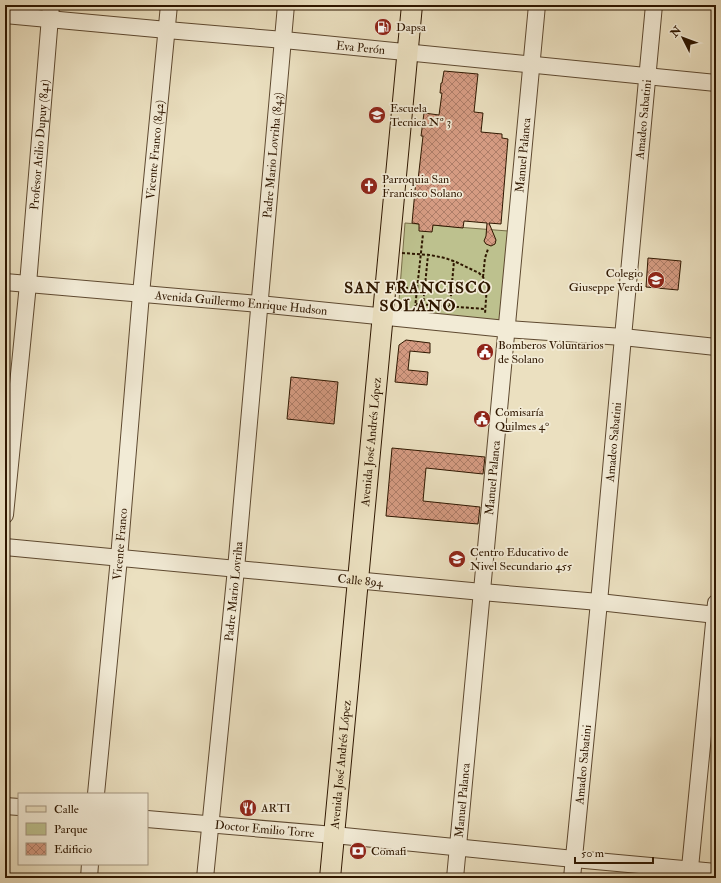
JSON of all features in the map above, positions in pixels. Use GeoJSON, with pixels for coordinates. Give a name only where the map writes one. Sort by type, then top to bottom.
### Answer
{"type":"FeatureCollection","features":[{"type":"Feature","properties":{"kind":"main road","name":"Avenida José Andrés López"},"geometry":{"type":"LineString","coordinates":[[330,878],[412,5]]}},
{"type":"Feature","properties":{"kind":"street","name":"Vicente Franco (842)"},"geometry":{"type":"LineString","coordinates":[[141,294],[169,5]]}},
{"type":"Feature","properties":{"kind":"street","name":"Padre Mario Lovriha (843)"},"geometry":{"type":"LineString","coordinates":[[259,304],[286,5]]}},
{"type":"Feature","properties":{"kind":"street","name":"Manuel Palanca"},"geometry":{"type":"LineString","coordinates":[[455,878],[537,5]]}},
{"type":"Feature","properties":{"kind":"street","name":"Amadeo Sabatini"},"geometry":{"type":"LineString","coordinates":[[572,878],[654,5]]}},
{"type":"Feature","properties":{"kind":"street","name":"Eva Perón"},"geometry":{"type":"LineString","coordinates":[[5,15],[50,12],[167,30],[284,40],[716,83]]}},
{"type":"Feature","properties":{"kind":"street","name":"Profesor Atilio Dupuy (841)"},"geometry":{"type":"LineString","coordinates":[[5,515],[28,284],[50,12]]}},
{"type":"Feature","properties":{"kind":"street","name":"Avenida Guillermo Enrique Hudson"},"geometry":{"type":"LineString","coordinates":[[5,282],[259,304],[448,324],[623,337],[716,347]]}},
{"type":"Feature","properties":{"kind":"street","name":"Vicente Franco"},"geometry":{"type":"LineString","coordinates":[[96,793],[119,558],[141,294]]}},
{"type":"Feature","properties":{"kind":"street","name":"Padre Mario Lovriha"},"geometry":{"type":"LineString","coordinates":[[205,878],[236,569],[259,304]]}},
{"type":"Feature","properties":{"kind":"street","name":"Calle 894"},"geometry":{"type":"LineString","coordinates":[[5,547],[482,592],[716,611]]}},
{"type":"Feature","properties":{"kind":"street"},"geometry":{"type":"LineString","coordinates":[[689,874],[716,611]]}},
{"type":"Feature","properties":{"kind":"street"},"geometry":{"type":"LineString","coordinates":[[5,806],[18,807]]}},
{"type":"Feature","properties":{"kind":"street","name":"Doctor Emilio Torre"},"geometry":{"type":"LineString","coordinates":[[148,819],[334,835],[574,859],[689,874],[716,872]]}},
{"type":"Feature","properties":{"kind":"street"},"geometry":{"type":"LineString","coordinates":[[88,878],[90,865]]}},
{"type":"Feature","properties":{"kind":"path"},"geometry":{"type":"LineString","coordinates":[[418,320],[416,304],[423,234]]}},
{"type":"Feature","properties":{"kind":"path"},"geometry":{"type":"LineString","coordinates":[[483,277],[485,258],[488,249]]}},
{"type":"Feature","properties":{"kind":"path"},"geometry":{"type":"LineString","coordinates":[[389,252],[445,258],[479,273],[487,285],[484,327]]}},
{"type":"Feature","properties":{"kind":"path"},"geometry":{"type":"LineString","coordinates":[[418,320],[423,304],[428,255]]}},
{"type":"Feature","properties":{"kind":"path"},"geometry":{"type":"LineString","coordinates":[[448,324],[454,261]]}},
{"type":"Feature","properties":{"kind":"path"},"geometry":{"type":"LineString","coordinates":[[416,304],[485,309]]}},
{"type":"Feature","properties":{"kind":"green space"},"geometry":{"type":"Polygon","coordinates":[[[405,223],[508,231],[500,321],[398,313],[405,223]]]}},
{"type":"Feature","properties":{"kind":"building"},"geometry":{"type":"Polygon","coordinates":[[[444,71],[478,74],[474,112],[483,113],[481,132],[502,134],[502,138],[508,139],[501,224],[489,223],[496,240],[495,244],[491,246],[486,244],[484,241],[487,223],[464,221],[463,228],[433,225],[432,232],[419,231],[419,224],[412,223],[416,180],[418,180],[423,136],[421,136],[424,113],[439,115],[442,93],[440,93],[441,83],[444,71]]]}},
{"type":"Feature","properties":{"kind":"building"},"geometry":{"type":"Polygon","coordinates":[[[648,258],[681,261],[678,290],[646,287],[648,258]]]}},
{"type":"Feature","properties":{"kind":"building"},"geometry":{"type":"Polygon","coordinates":[[[406,340],[430,343],[430,353],[410,351],[408,370],[428,372],[427,385],[395,382],[399,345],[406,340]]]}},
{"type":"Feature","properties":{"kind":"building"},"geometry":{"type":"Polygon","coordinates":[[[291,377],[338,382],[334,424],[287,419],[291,377]]]}},
{"type":"Feature","properties":{"kind":"building"},"geometry":{"type":"Polygon","coordinates":[[[392,448],[485,457],[483,474],[426,468],[423,501],[480,507],[478,524],[386,516],[392,448]]]}},
{"type":"Feature","properties":{"kind":"place","name":"Dapsa"},"geometry":{"type":"Point","coordinates":[383,27]}},
{"type":"Feature","properties":{"kind":"place","name":"Escuela Tecnica Nº 3"},"geometry":{"type":"Point","coordinates":[377,115]}},
{"type":"Feature","properties":{"kind":"place","name":"Parroquia San Francisco Solano"},"geometry":{"type":"Point","coordinates":[369,186]}},
{"type":"Feature","properties":{"kind":"place","name":"Colegio Giuseppe Verdi"},"geometry":{"type":"Point","coordinates":[656,280]}},
{"type":"Feature","properties":{"kind":"place","name":"Bomberos Voluntarios de Solano"},"geometry":{"type":"Point","coordinates":[485,352]}},
{"type":"Feature","properties":{"kind":"place","name":"Comisaría Quilmes 4°"},"geometry":{"type":"Point","coordinates":[482,419]}},
{"type":"Feature","properties":{"kind":"place","name":"Centro Educativo de Nivel Secundario 455"},"geometry":{"type":"Point","coordinates":[457,559]}},
{"type":"Feature","properties":{"kind":"place","name":"ARTI"},"geometry":{"type":"Point","coordinates":[248,808]}},
{"type":"Feature","properties":{"kind":"place","name":"Comafi"},"geometry":{"type":"Point","coordinates":[358,851]}},
{"type":"Feature","properties":{"kind":"district","name":"SAN FRANCISCO SOLANO"},"geometry":{"type":"Point","coordinates":[418,296]}}]}
